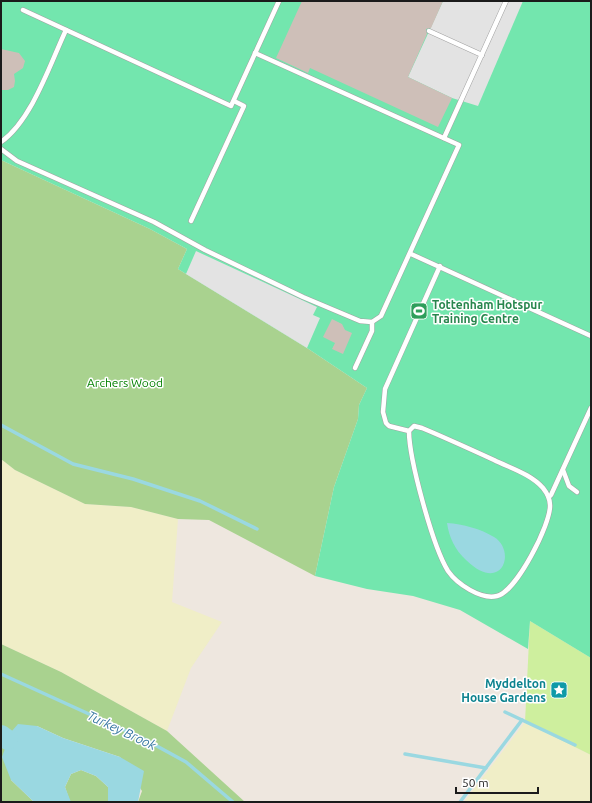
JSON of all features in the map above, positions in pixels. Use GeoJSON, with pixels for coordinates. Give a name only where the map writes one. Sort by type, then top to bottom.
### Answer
{"type":"FeatureCollection","features":[{"type":"Feature","properties":{"kind":"lane"},"geometry":{"type":"LineString","coordinates":[[23,10],[232,106],[279,1]]}},
{"type":"Feature","properties":{"kind":"lane"},"geometry":{"type":"LineString","coordinates":[[444,138],[506,1]]}},
{"type":"Feature","properties":{"kind":"lane"},"geometry":{"type":"LineString","coordinates":[[1,142],[14,132],[28,111],[66,30]]}},
{"type":"Feature","properties":{"kind":"lane"},"geometry":{"type":"LineString","coordinates":[[429,31],[482,55]]}},
{"type":"Feature","properties":{"kind":"lane"},"geometry":{"type":"LineString","coordinates":[[1,149],[17,161],[154,222],[205,250],[303,297],[360,321],[372,322],[382,316],[459,145],[255,53]]}},
{"type":"Feature","properties":{"kind":"lane"},"geometry":{"type":"LineString","coordinates":[[191,221],[244,106],[234,101]]}},
{"type":"Feature","properties":{"kind":"lane"},"geometry":{"type":"LineString","coordinates":[[411,254],[591,336]]}},
{"type":"Feature","properties":{"kind":"lane"},"geometry":{"type":"LineString","coordinates":[[410,431],[389,426],[386,423],[383,412],[385,389],[440,266]]}},
{"type":"Feature","properties":{"kind":"lane"},"geometry":{"type":"LineString","coordinates":[[355,368],[372,331],[372,322]]}},
{"type":"Feature","properties":{"kind":"lane"},"geometry":{"type":"LineString","coordinates":[[549,497],[591,408]]}},
{"type":"Feature","properties":{"kind":"lane"},"geometry":{"type":"LineString","coordinates":[[414,426],[422,428],[529,476],[544,489],[549,497],[550,505],[542,532],[526,563],[508,590],[502,594],[492,597],[472,590],[462,584],[449,572],[438,547],[422,497],[410,431],[414,426]]}},
{"type":"Feature","properties":{"kind":"lane"},"geometry":{"type":"LineString","coordinates":[[563,470],[569,486],[577,492]]}},
{"type":"Feature","properties":{"kind":"shaded area"},"geometry":{"type":"Polygon","coordinates":[[[443,1],[523,1],[478,106],[452,98],[408,77],[443,1]]]}},
{"type":"Feature","properties":{"kind":"shaded area"},"geometry":{"type":"Polygon","coordinates":[[[196,251],[317,307],[313,315],[320,318],[307,348],[186,274],[196,251]]]}},
{"type":"Feature","properties":{"kind":"shaded area"},"geometry":{"type":"Polygon","coordinates":[[[1,459],[15,470],[85,504],[131,507],[178,519],[172,602],[222,622],[191,668],[167,731],[61,672],[1,644],[1,459]]]}},
{"type":"Feature","properties":{"kind":"shaded area"},"geometry":{"type":"Polygon","coordinates":[[[525,722],[591,755],[591,802],[464,802],[525,722]]]}},
{"type":"Feature","properties":{"kind":"green space","name":"Tottenham Hotspur Training Centre"},"geometry":{"type":"Polygon","coordinates":[[[1,1],[591,1],[591,658],[530,621],[528,649],[460,610],[413,596],[367,589],[315,576],[334,487],[358,419],[359,405],[367,388],[307,348],[178,269],[187,249],[150,229],[1,160],[1,1]]]}},
{"type":"Feature","properties":{"kind":"green space","name":"Archers Wood"},"geometry":{"type":"Polygon","coordinates":[[[1,160],[150,229],[187,249],[178,269],[307,348],[367,388],[359,405],[358,419],[334,487],[315,576],[209,520],[178,519],[131,507],[85,504],[15,470],[1,459],[1,160]]]}},
{"type":"Feature","properties":{"kind":"green space","name":"Myddelton House Gardens"},"geometry":{"type":"Polygon","coordinates":[[[530,621],[591,658],[591,755],[525,722],[530,621]]]}},
{"type":"Feature","properties":{"kind":"green space"},"geometry":{"type":"Polygon","coordinates":[[[1,644],[61,672],[167,731],[245,802],[138,802],[142,791],[120,757],[63,738],[37,726],[11,780],[34,802],[1,802],[1,644]]]}},
{"type":"Feature","properties":{"kind":"green space"},"geometry":{"type":"Polygon","coordinates":[[[81,770],[96,776],[108,787],[108,802],[70,802],[65,787],[71,774],[81,770]]]}},
{"type":"Feature","properties":{"kind":"water"},"geometry":{"type":"Polygon","coordinates":[[[447,523],[472,527],[494,537],[501,543],[504,551],[505,560],[502,567],[497,572],[489,573],[478,570],[466,560],[453,543],[447,523]]]}},
{"type":"Feature","properties":{"kind":"water"},"geometry":{"type":"Polygon","coordinates":[[[18,724],[37,726],[63,738],[120,757],[144,771],[138,802],[108,802],[108,787],[96,776],[81,770],[71,774],[65,787],[71,802],[34,802],[11,780],[2,757],[11,732],[18,724]]]}},
{"type":"Feature","properties":{"kind":"building"},"geometry":{"type":"Polygon","coordinates":[[[302,1],[443,1],[431,28],[426,29],[427,34],[408,77],[452,98],[438,127],[310,68],[308,73],[276,58],[302,1]]]}},
{"type":"Feature","properties":{"kind":"building"},"geometry":{"type":"Polygon","coordinates":[[[1,49],[19,53],[25,61],[23,68],[14,74],[14,87],[8,90],[1,90],[1,49]]]}},
{"type":"Feature","properties":{"kind":"building"},"geometry":{"type":"Polygon","coordinates":[[[332,319],[342,324],[345,330],[352,333],[343,354],[332,349],[335,343],[323,337],[332,319]]]}},
{"type":"Feature","properties":{"kind":"waterway"},"geometry":{"type":"LineString","coordinates":[[1,425],[73,464],[133,479],[200,501],[257,529]]}},
{"type":"Feature","properties":{"kind":"waterway","name":"Turkey Brook"},"geometry":{"type":"LineString","coordinates":[[1,674],[144,739],[186,762],[233,802]]}},
{"type":"Feature","properties":{"kind":"waterway"},"geometry":{"type":"LineString","coordinates":[[505,712],[575,745]]}},
{"type":"Feature","properties":{"kind":"waterway"},"geometry":{"type":"LineString","coordinates":[[460,802],[522,720]]}},
{"type":"Feature","properties":{"kind":"waterway"},"geometry":{"type":"LineString","coordinates":[[1,735],[8,740]]}},
{"type":"Feature","properties":{"kind":"waterway"},"geometry":{"type":"LineString","coordinates":[[405,754],[486,768]]}},
{"type":"Feature","properties":{"kind":"place","name":"Tottenham Hotspur Training Centre"},"geometry":{"type":"Point","coordinates":[419,311]}},
{"type":"Feature","properties":{"kind":"place","name":"Myddelton House Gardens"},"geometry":{"type":"Point","coordinates":[559,690]}}]}
